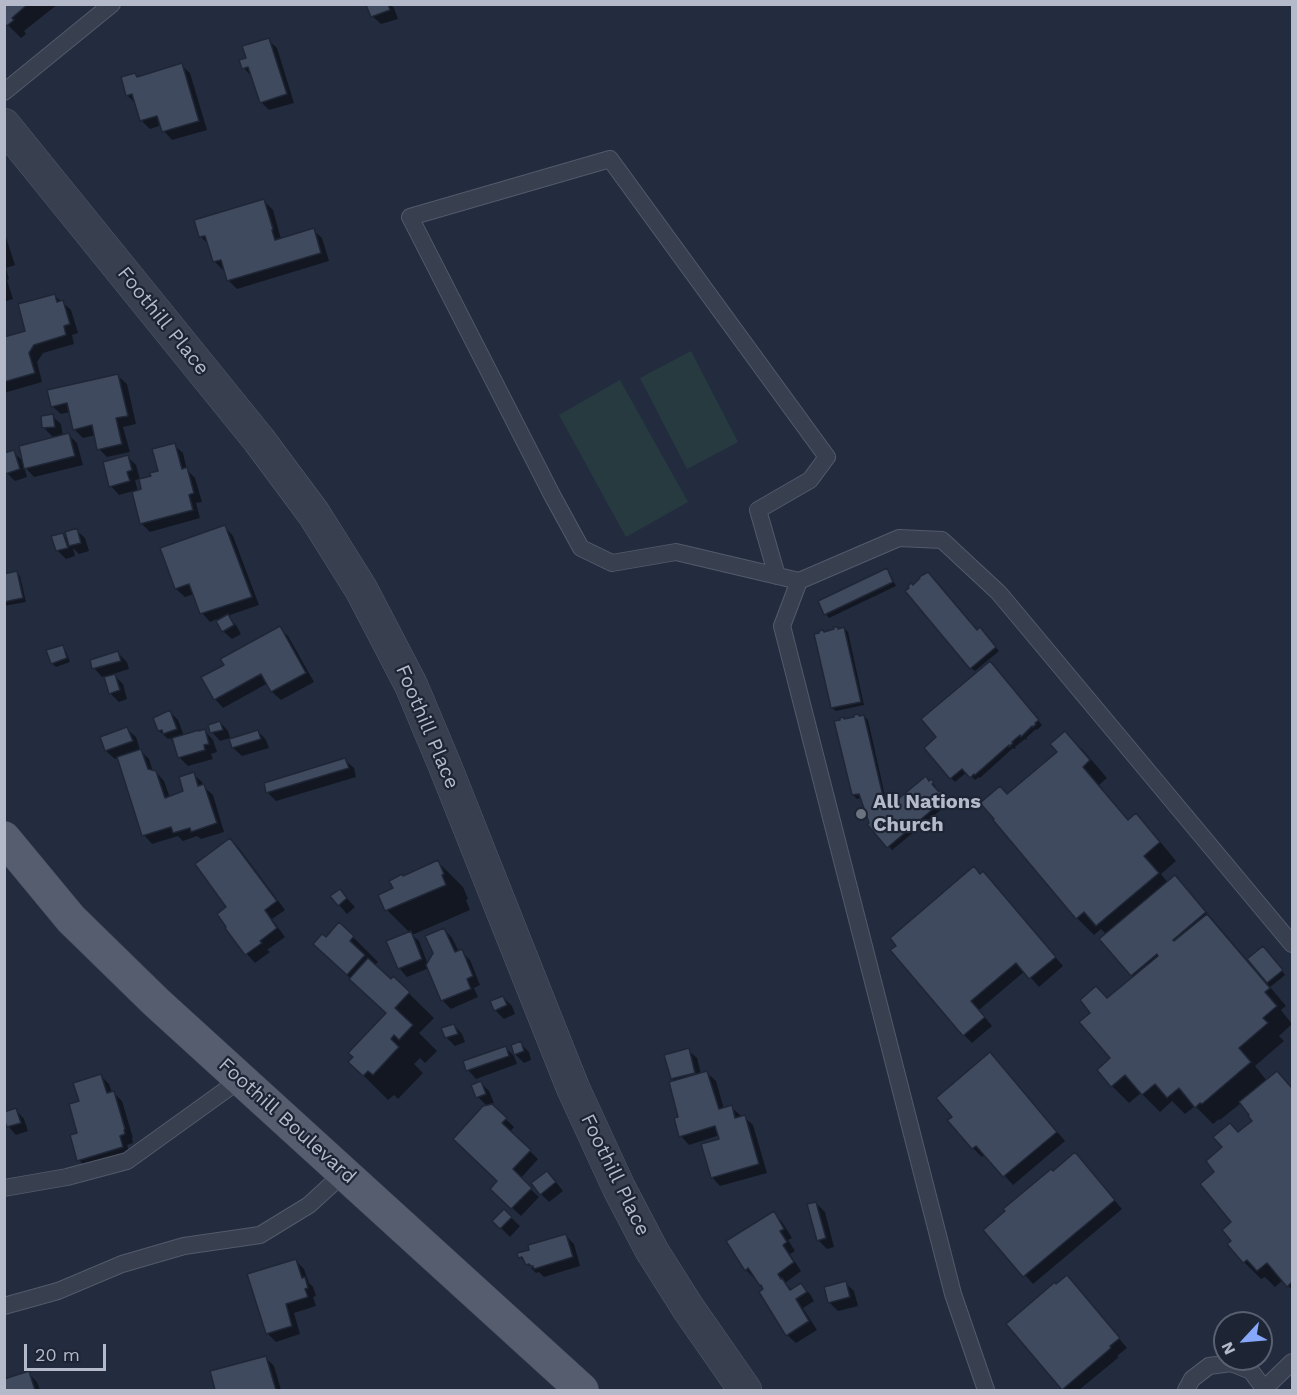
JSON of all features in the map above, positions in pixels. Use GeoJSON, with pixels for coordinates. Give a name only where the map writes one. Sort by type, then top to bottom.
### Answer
{"type":"FeatureCollection","features":[{"type":"Feature","properties":{"kind":"main road","name":"Foothill Boulevard"},"geometry":{"type":"LineString","coordinates":[[4,838],[71,919],[156,1002],[582,1390]]}},
{"type":"Feature","properties":{"kind":"street","name":"Foothill Place"},"geometry":{"type":"LineString","coordinates":[[4,124],[259,440],[314,514],[361,589],[411,685],[573,1088],[619,1188],[652,1251],[688,1308],[746,1390]]}},
{"type":"Feature","properties":{"kind":"lane"},"geometry":{"type":"LineString","coordinates":[[4,92],[112,4]]}},
{"type":"Feature","properties":{"kind":"lane"},"geometry":{"type":"LineString","coordinates":[[777,576],[758,510],[810,480],[827,457],[610,159],[411,218],[581,548],[612,563],[676,552],[777,576],[799,581],[899,538],[942,540],[999,593],[1293,944]]}},
{"type":"Feature","properties":{"kind":"lane"},"geometry":{"type":"LineString","coordinates":[[799,581],[782,626],[953,1294],[986,1390]]}},
{"type":"Feature","properties":{"kind":"lane"},"geometry":{"type":"LineString","coordinates":[[4,1188],[67,1177],[127,1161],[241,1079]]}},
{"type":"Feature","properties":{"kind":"lane"},"geometry":{"type":"LineString","coordinates":[[4,1306],[58,1291],[122,1264],[184,1246],[260,1235],[309,1205],[344,1173]]}},
{"type":"Feature","properties":{"kind":"lane"},"geometry":{"type":"LineString","coordinates":[[1186,1390],[1192,1379],[1209,1366],[1231,1364],[1251,1371],[1265,1389],[1293,1362]]}},
{"type":"Feature","properties":{"kind":"shaded area"},"geometry":{"type":"Polygon","coordinates":[[[691,351],[738,442],[687,469],[640,378],[691,351]]]}},
{"type":"Feature","properties":{"kind":"shaded area"},"geometry":{"type":"Polygon","coordinates":[[[620,380],[688,502],[626,537],[559,415],[620,380]]]}},
{"type":"Feature","properties":{"kind":"building"},"geometry":{"type":"Polygon","coordinates":[[[4,4],[28,4],[12,18],[14,20],[7,26],[4,23],[4,4]]]}},
{"type":"Feature","properties":{"kind":"building"},"geometry":{"type":"Polygon","coordinates":[[[388,4],[390,10],[371,17],[366,5],[388,4]]]}},
{"type":"Feature","properties":{"kind":"building"},"geometry":{"type":"Polygon","coordinates":[[[269,38],[287,94],[260,103],[248,67],[242,69],[239,60],[246,58],[242,46],[269,38]]]}},
{"type":"Feature","properties":{"kind":"building"},"geometry":{"type":"Polygon","coordinates":[[[182,63],[199,121],[162,132],[157,116],[140,121],[132,94],[126,96],[121,77],[135,73],[137,77],[182,63]]]}},
{"type":"Feature","properties":{"kind":"building"},"geometry":{"type":"Polygon","coordinates":[[[264,199],[275,240],[314,228],[321,253],[227,281],[221,260],[213,262],[205,236],[199,237],[194,220],[264,199]]]}},
{"type":"Feature","properties":{"kind":"building"},"geometry":{"type":"Polygon","coordinates":[[[55,294],[57,302],[63,300],[70,324],[64,326],[66,335],[34,345],[29,353],[35,373],[4,382],[4,337],[25,331],[18,304],[55,294]]]}},
{"type":"Feature","properties":{"kind":"building"},"geometry":{"type":"Polygon","coordinates":[[[118,374],[128,416],[116,418],[122,444],[97,450],[92,425],[73,430],[67,403],[51,407],[47,390],[118,374]]]}},
{"type":"Feature","properties":{"kind":"building"},"geometry":{"type":"Polygon","coordinates":[[[53,414],[55,427],[42,428],[41,416],[53,414]]]}},
{"type":"Feature","properties":{"kind":"building"},"geometry":{"type":"Polygon","coordinates":[[[69,433],[75,456],[24,469],[19,446],[69,433]]]}},
{"type":"Feature","properties":{"kind":"building"},"geometry":{"type":"Polygon","coordinates":[[[175,443],[182,469],[187,467],[194,493],[189,495],[193,510],[140,524],[132,492],[141,489],[139,479],[151,476],[149,473],[158,471],[152,449],[175,443]]]}},
{"type":"Feature","properties":{"kind":"building"},"geometry":{"type":"Polygon","coordinates":[[[14,450],[20,469],[5,474],[4,453],[14,450]]]}},
{"type":"Feature","properties":{"kind":"building"},"geometry":{"type":"Polygon","coordinates":[[[128,455],[132,470],[127,472],[130,481],[109,487],[103,462],[128,455]]]}},
{"type":"Feature","properties":{"kind":"building"},"geometry":{"type":"Polygon","coordinates":[[[225,525],[252,597],[200,614],[189,584],[175,589],[160,548],[225,525]]]}},
{"type":"Feature","properties":{"kind":"building"},"geometry":{"type":"Polygon","coordinates":[[[77,528],[81,543],[69,546],[65,532],[77,528]]]}},
{"type":"Feature","properties":{"kind":"building"},"geometry":{"type":"Polygon","coordinates":[[[63,533],[68,548],[56,551],[51,536],[63,533]]]}},
{"type":"Feature","properties":{"kind":"building"},"geometry":{"type":"Polygon","coordinates":[[[887,568],[893,582],[824,615],[818,601],[887,568]]]}},
{"type":"Feature","properties":{"kind":"building"},"geometry":{"type":"Polygon","coordinates":[[[17,571],[23,598],[4,602],[4,574],[17,571]]]}},
{"type":"Feature","properties":{"kind":"building"},"geometry":{"type":"Polygon","coordinates":[[[928,572],[977,630],[980,627],[996,647],[970,669],[905,591],[911,583],[913,585],[919,577],[928,572]]]}},
{"type":"Feature","properties":{"kind":"building"},"geometry":{"type":"Polygon","coordinates":[[[228,614],[234,625],[222,632],[216,621],[228,614]]]}},
{"type":"Feature","properties":{"kind":"building"},"geometry":{"type":"Polygon","coordinates":[[[280,626],[306,673],[271,692],[261,674],[214,700],[201,677],[224,665],[220,659],[280,626]]]}},
{"type":"Feature","properties":{"kind":"building"},"geometry":{"type":"Polygon","coordinates":[[[833,627],[838,627],[838,629],[844,627],[861,702],[831,708],[814,634],[834,629],[833,627]]]}},
{"type":"Feature","properties":{"kind":"building"},"geometry":{"type":"Polygon","coordinates":[[[63,645],[67,658],[51,664],[46,650],[63,645]]]}},
{"type":"Feature","properties":{"kind":"building"},"geometry":{"type":"Polygon","coordinates":[[[118,651],[121,661],[92,669],[90,660],[118,651]]]}},
{"type":"Feature","properties":{"kind":"building"},"geometry":{"type":"Polygon","coordinates":[[[990,661],[1039,720],[975,775],[970,778],[962,769],[950,779],[924,748],[936,737],[921,719],[990,661]]]}},
{"type":"Feature","properties":{"kind":"building"},"geometry":{"type":"Polygon","coordinates":[[[115,674],[120,690],[109,694],[104,677],[115,674]]]}},
{"type":"Feature","properties":{"kind":"building"},"geometry":{"type":"Polygon","coordinates":[[[170,710],[177,729],[163,734],[162,730],[158,731],[153,718],[170,710]]]}},
{"type":"Feature","properties":{"kind":"building"},"geometry":{"type":"Polygon","coordinates":[[[858,714],[859,716],[864,715],[886,809],[926,776],[929,781],[931,779],[934,782],[932,784],[943,793],[941,795],[945,799],[887,848],[867,824],[869,823],[859,794],[852,795],[834,721],[858,714]]]}},
{"type":"Feature","properties":{"kind":"building"},"geometry":{"type":"Polygon","coordinates":[[[220,721],[223,730],[210,733],[208,725],[220,721]]]}},
{"type":"Feature","properties":{"kind":"building"},"geometry":{"type":"Polygon","coordinates":[[[127,727],[133,741],[105,751],[100,737],[127,727]]]}},
{"type":"Feature","properties":{"kind":"building"},"geometry":{"type":"Polygon","coordinates":[[[205,729],[209,744],[204,745],[205,750],[178,758],[172,738],[205,729]]]}},
{"type":"Feature","properties":{"kind":"building"},"geometry":{"type":"Polygon","coordinates":[[[258,730],[261,739],[232,748],[229,739],[258,730]]]}},
{"type":"Feature","properties":{"kind":"building"},"geometry":{"type":"Polygon","coordinates":[[[1065,731],[1090,760],[1083,767],[1128,820],[1136,813],[1160,842],[1144,856],[1159,873],[1096,926],[1084,912],[1076,919],[980,803],[1000,786],[1007,794],[1057,752],[1050,744],[1065,731]]]}},
{"type":"Feature","properties":{"kind":"building"},"geometry":{"type":"Polygon","coordinates":[[[141,749],[148,769],[156,771],[165,798],[183,791],[179,777],[194,772],[198,786],[204,784],[217,823],[191,832],[190,828],[173,833],[171,827],[142,836],[117,757],[141,749]]]}},
{"type":"Feature","properties":{"kind":"building"},"geometry":{"type":"Polygon","coordinates":[[[345,758],[349,768],[266,793],[264,783],[345,758]]]}},
{"type":"Feature","properties":{"kind":"building"},"geometry":{"type":"Polygon","coordinates":[[[230,838],[277,901],[265,910],[277,928],[245,955],[217,914],[226,907],[195,864],[230,838]]]}},
{"type":"Feature","properties":{"kind":"building"},"geometry":{"type":"Polygon","coordinates":[[[438,860],[446,885],[385,911],[378,895],[393,888],[389,881],[438,860]]]}},
{"type":"Feature","properties":{"kind":"building"},"geometry":{"type":"Polygon","coordinates":[[[974,866],[980,874],[983,871],[1056,957],[1029,979],[1016,963],[971,1001],[985,1017],[963,1036],[890,950],[896,946],[890,938],[974,866]]]}},
{"type":"Feature","properties":{"kind":"building"},"geometry":{"type":"Polygon","coordinates":[[[1175,875],[1206,912],[1173,940],[1207,914],[1270,988],[1265,992],[1277,1006],[1263,1018],[1268,1023],[1239,1048],[1251,1062],[1195,1108],[1179,1088],[1167,1098],[1155,1084],[1142,1095],[1125,1075],[1111,1087],[1097,1070],[1110,1058],[1079,1022],[1090,1013],[1080,1000],[1096,986],[1107,998],[1158,956],[1157,954],[1131,976],[1099,939],[1175,875]]]}},
{"type":"Feature","properties":{"kind":"building"},"geometry":{"type":"Polygon","coordinates":[[[340,889],[347,898],[338,906],[330,896],[340,889]]]}},
{"type":"Feature","properties":{"kind":"building"},"geometry":{"type":"Polygon","coordinates":[[[339,922],[354,936],[350,941],[365,955],[347,975],[313,944],[322,934],[326,937],[339,922]]]}},
{"type":"Feature","properties":{"kind":"building"},"geometry":{"type":"Polygon","coordinates":[[[444,928],[455,952],[462,949],[473,976],[467,979],[471,989],[441,1001],[426,965],[433,953],[425,936],[444,928]]]}},
{"type":"Feature","properties":{"kind":"building"},"geometry":{"type":"Polygon","coordinates":[[[411,931],[422,959],[398,969],[386,941],[411,931]]]}},
{"type":"Feature","properties":{"kind":"building"},"geometry":{"type":"Polygon","coordinates":[[[1263,946],[1283,970],[1267,983],[1247,959],[1263,946]]]}},
{"type":"Feature","properties":{"kind":"building"},"geometry":{"type":"Polygon","coordinates":[[[368,958],[391,979],[393,976],[410,992],[395,1008],[413,1025],[399,1040],[394,1035],[391,1039],[399,1047],[373,1075],[368,1071],[363,1076],[348,1062],[353,1057],[348,1053],[386,1013],[349,979],[368,958]]]}},
{"type":"Feature","properties":{"kind":"building"},"geometry":{"type":"Polygon","coordinates":[[[503,996],[507,1005],[494,1011],[490,1001],[503,996]]]}},
{"type":"Feature","properties":{"kind":"building"},"geometry":{"type":"Polygon","coordinates":[[[454,1024],[458,1034],[445,1038],[441,1028],[454,1024]]]}},
{"type":"Feature","properties":{"kind":"building"},"geometry":{"type":"Polygon","coordinates":[[[521,1041],[524,1051],[514,1055],[511,1045],[521,1041]]]}},
{"type":"Feature","properties":{"kind":"building"},"geometry":{"type":"Polygon","coordinates":[[[506,1046],[509,1056],[466,1071],[463,1061],[506,1046]]]}},
{"type":"Feature","properties":{"kind":"building"},"geometry":{"type":"Polygon","coordinates":[[[689,1048],[695,1073],[671,1079],[664,1055],[689,1048]]]}},
{"type":"Feature","properties":{"kind":"building"},"geometry":{"type":"Polygon","coordinates":[[[990,1052],[1057,1132],[1003,1177],[976,1146],[972,1149],[947,1120],[952,1117],[936,1098],[990,1052]]]}},
{"type":"Feature","properties":{"kind":"building"},"geometry":{"type":"Polygon","coordinates":[[[707,1071],[719,1109],[732,1105],[735,1118],[745,1115],[759,1164],[711,1178],[701,1144],[719,1139],[715,1126],[679,1137],[674,1118],[678,1117],[669,1082],[707,1071]]]}},
{"type":"Feature","properties":{"kind":"building"},"geometry":{"type":"Polygon","coordinates":[[[1277,1071],[1292,1086],[1292,1282],[1287,1287],[1267,1263],[1257,1271],[1247,1260],[1243,1263],[1232,1250],[1227,1244],[1231,1241],[1222,1230],[1231,1222],[1200,1184],[1214,1172],[1206,1161],[1222,1147],[1213,1137],[1230,1123],[1238,1132],[1252,1121],[1239,1102],[1277,1071]]]}},
{"type":"Feature","properties":{"kind":"building"},"geometry":{"type":"Polygon","coordinates":[[[101,1074],[107,1093],[114,1091],[125,1129],[125,1134],[120,1136],[123,1147],[77,1161],[70,1135],[77,1133],[69,1104],[79,1101],[73,1083],[101,1074]]]}},
{"type":"Feature","properties":{"kind":"building"},"geometry":{"type":"Polygon","coordinates":[[[481,1081],[486,1094],[476,1098],[471,1085],[481,1081]]]}},
{"type":"Feature","properties":{"kind":"building"},"geometry":{"type":"Polygon","coordinates":[[[492,1104],[507,1118],[502,1123],[531,1150],[513,1169],[532,1188],[511,1209],[490,1189],[497,1181],[453,1139],[483,1106],[492,1104]]]}},
{"type":"Feature","properties":{"kind":"building"},"geometry":{"type":"Polygon","coordinates":[[[16,1108],[21,1123],[7,1127],[4,1112],[16,1108]]]}},
{"type":"Feature","properties":{"kind":"building"},"geometry":{"type":"Polygon","coordinates":[[[1075,1152],[1115,1200],[1023,1277],[983,1230],[1005,1211],[1003,1209],[1075,1152]]]}},
{"type":"Feature","properties":{"kind":"building"},"geometry":{"type":"Polygon","coordinates":[[[547,1171],[556,1182],[540,1195],[531,1183],[547,1171]]]}},
{"type":"Feature","properties":{"kind":"building"},"geometry":{"type":"Polygon","coordinates":[[[816,1202],[826,1238],[817,1241],[807,1204],[816,1202]]]}},
{"type":"Feature","properties":{"kind":"building"},"geometry":{"type":"Polygon","coordinates":[[[504,1209],[512,1217],[500,1229],[492,1221],[504,1209]]]}},
{"type":"Feature","properties":{"kind":"building"},"geometry":{"type":"Polygon","coordinates":[[[774,1211],[784,1229],[780,1231],[787,1242],[783,1245],[794,1262],[778,1274],[790,1290],[801,1283],[807,1292],[796,1299],[809,1321],[786,1336],[759,1292],[763,1289],[761,1285],[748,1268],[745,1271],[726,1241],[774,1211]]]}},
{"type":"Feature","properties":{"kind":"building"},"geometry":{"type":"Polygon","coordinates":[[[566,1234],[573,1257],[534,1269],[529,1264],[526,1265],[522,1257],[518,1258],[517,1253],[529,1250],[528,1245],[566,1234]]]}},
{"type":"Feature","properties":{"kind":"building"},"geometry":{"type":"Polygon","coordinates":[[[296,1259],[302,1278],[305,1277],[308,1297],[286,1304],[292,1326],[266,1334],[247,1274],[296,1259]]]}},
{"type":"Feature","properties":{"kind":"building"},"geometry":{"type":"Polygon","coordinates":[[[1067,1275],[1120,1338],[1062,1390],[1006,1324],[1055,1282],[1056,1284],[1067,1275]]]}},
{"type":"Feature","properties":{"kind":"building"},"geometry":{"type":"Polygon","coordinates":[[[846,1281],[850,1297],[828,1303],[824,1287],[846,1281]]]}},
{"type":"Feature","properties":{"kind":"building"},"geometry":{"type":"Polygon","coordinates":[[[266,1356],[276,1390],[215,1390],[210,1371],[266,1356]]]}},
{"type":"Feature","properties":{"kind":"building"},"geometry":{"type":"Polygon","coordinates":[[[29,1371],[35,1390],[4,1390],[4,1379],[29,1371]]]}},
{"type":"Feature","properties":{"kind":"place","name":"All Nations Church"},"geometry":{"type":"Point","coordinates":[861,814]}}]}
